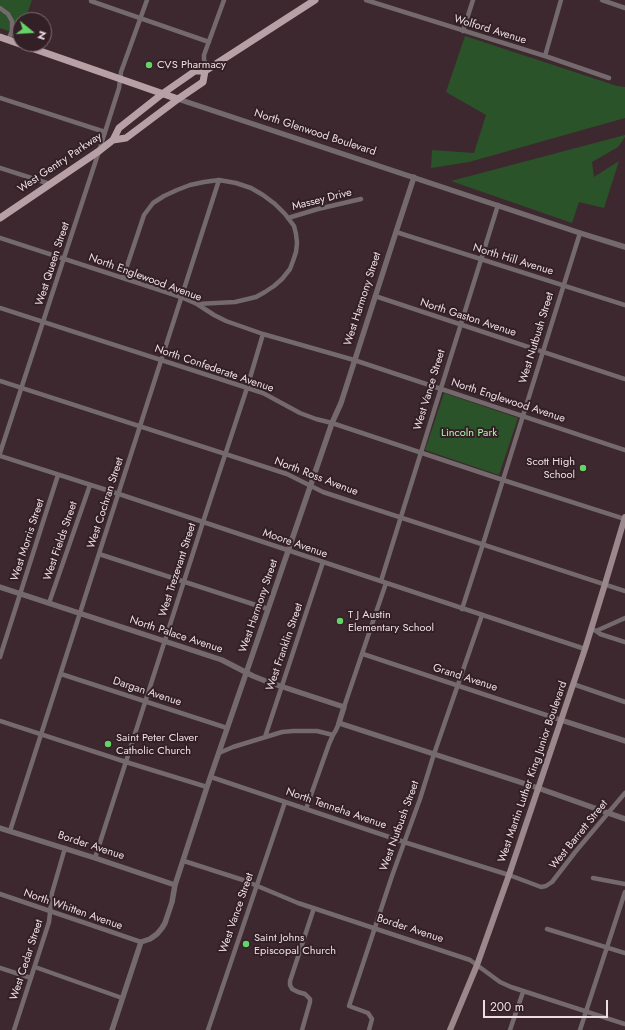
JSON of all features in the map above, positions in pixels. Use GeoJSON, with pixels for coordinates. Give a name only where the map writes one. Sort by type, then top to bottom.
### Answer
{"type":"FeatureCollection","features":[{"type":"Feature","properties":{"kind":"main road","name":"West Gentry Parkway"},"geometry":{"type":"LineString","coordinates":[[0,218],[99,151],[113,140],[119,128],[162,94],[195,71],[207,70],[315,0]]}},
{"type":"Feature","properties":{"kind":"main road","name":"North Glenwood Boulevard"},"geometry":{"type":"LineString","coordinates":[[0,37],[178,99]]}},
{"type":"Feature","properties":{"kind":"main road","name":"West Gentry Parkway"},"geometry":{"type":"LineString","coordinates":[[113,140],[126,138],[203,82],[207,70]]}},
{"type":"Feature","properties":{"kind":"main road","name":"West Martin Luther King Junior Boulevard"},"geometry":{"type":"LineString","coordinates":[[450,1030],[477,965],[585,649],[594,630],[625,519]]}},
{"type":"Feature","properties":{"kind":"street","name":"West Queen Street"},"geometry":{"type":"LineString","coordinates":[[0,453],[99,151],[119,88],[121,72],[147,0]]}},
{"type":"Feature","properties":{"kind":"street"},"geometry":{"type":"LineString","coordinates":[[207,70],[204,58],[224,0]]}},
{"type":"Feature","properties":{"kind":"street","name":"Wolford Avenue"},"geometry":{"type":"LineString","coordinates":[[366,0],[545,56],[609,78]]}},
{"type":"Feature","properties":{"kind":"street"},"geometry":{"type":"LineString","coordinates":[[463,31],[473,0]]}},
{"type":"Feature","properties":{"kind":"street"},"geometry":{"type":"LineString","coordinates":[[545,56],[561,0]]}},
{"type":"Feature","properties":{"kind":"street"},"geometry":{"type":"LineString","coordinates":[[602,0],[625,8]]}},
{"type":"Feature","properties":{"kind":"street"},"geometry":{"type":"LineString","coordinates":[[91,1],[209,42]]}},
{"type":"Feature","properties":{"kind":"street"},"geometry":{"type":"LineString","coordinates":[[0,8],[8,14],[12,21],[12,31],[8,40]]}},
{"type":"Feature","properties":{"kind":"street"},"geometry":{"type":"LineString","coordinates":[[0,98],[105,132]]}},
{"type":"Feature","properties":{"kind":"street","name":"North Glenwood Boulevard"},"geometry":{"type":"LineString","coordinates":[[178,99],[625,247]]}},
{"type":"Feature","properties":{"kind":"street"},"geometry":{"type":"LineString","coordinates":[[0,168],[50,184]]}},
{"type":"Feature","properties":{"kind":"street","name":"West Harmony Street"},"geometry":{"type":"LineString","coordinates":[[141,942],[150,939],[162,928],[172,902],[175,885],[207,787],[332,423],[341,403],[414,178]]}},
{"type":"Feature","properties":{"kind":"street"},"geometry":{"type":"LineString","coordinates":[[123,278],[144,215],[153,203],[190,185],[204,182],[218,180],[236,183],[251,188],[275,204],[294,226],[297,244],[294,261],[282,279],[274,286],[256,297],[235,302],[197,304]]}},
{"type":"Feature","properties":{"kind":"street","name":"West Cochran Street"},"geometry":{"type":"LineString","coordinates":[[10,831],[119,494],[218,180]]}},
{"type":"Feature","properties":{"kind":"street","name":"Massey Drive"},"geometry":{"type":"LineString","coordinates":[[288,218],[361,199]]}},
{"type":"Feature","properties":{"kind":"street","name":"West Vance Street"},"geometry":{"type":"LineString","coordinates":[[381,582],[498,205]]}},
{"type":"Feature","properties":{"kind":"street","name":"North Hill Avenue"},"geometry":{"type":"LineString","coordinates":[[396,232],[625,305]]}},
{"type":"Feature","properties":{"kind":"street","name":"West Nutbush Street"},"geometry":{"type":"LineString","coordinates":[[462,609],[580,233]]}},
{"type":"Feature","properties":{"kind":"street","name":"North Englewood Avenue"},"geometry":{"type":"LineString","coordinates":[[0,238],[181,297],[197,304],[214,316],[263,334],[354,360],[625,450]]}},
{"type":"Feature","properties":{"kind":"street","name":"North Gaston Avenue"},"geometry":{"type":"LineString","coordinates":[[375,296],[625,379]]}},
{"type":"Feature","properties":{"kind":"street","name":"North Confederate Avenue"},"geometry":{"type":"LineString","coordinates":[[0,308],[263,393],[300,413],[316,419],[625,519]]}},
{"type":"Feature","properties":{"kind":"street","name":"West Trezevant Street"},"geometry":{"type":"LineString","coordinates":[[95,858],[247,388],[263,334]]}},
{"type":"Feature","properties":{"kind":"street","name":"North Ross Avenue"},"geometry":{"type":"LineString","coordinates":[[0,381],[287,474],[329,494],[625,591]]}},
{"type":"Feature","properties":{"kind":"street","name":"Moore Avenue"},"geometry":{"type":"LineString","coordinates":[[0,456],[289,550],[585,649]]}},
{"type":"Feature","properties":{"kind":"street","name":"West Morris Street"},"geometry":{"type":"LineString","coordinates":[[0,657],[58,475]]}},
{"type":"Feature","properties":{"kind":"street","name":"West Fields Street"},"geometry":{"type":"LineString","coordinates":[[49,603],[90,485]]}},
{"type":"Feature","properties":{"kind":"street"},"geometry":{"type":"LineString","coordinates":[[99,554],[268,609]]}},
{"type":"Feature","properties":{"kind":"street","name":"West Franklin Street"},"geometry":{"type":"LineString","coordinates":[[265,737],[323,562]]}},
{"type":"Feature","properties":{"kind":"street"},"geometry":{"type":"LineString","coordinates":[[306,809],[333,735],[339,723],[386,583]]}},
{"type":"Feature","properties":{"kind":"street","name":"North Palace Avenue"},"geometry":{"type":"LineString","coordinates":[[0,587],[222,660],[253,676],[281,687],[344,707]]}},
{"type":"Feature","properties":{"kind":"street","name":"West Nutbush Street"},"geometry":{"type":"LineString","coordinates":[[369,1030],[372,1019],[368,1013],[349,1006],[374,928],[420,799],[457,685],[482,615]]}},
{"type":"Feature","properties":{"kind":"street"},"geometry":{"type":"LineString","coordinates":[[594,630],[625,618]]}},
{"type":"Feature","properties":{"kind":"street"},"geometry":{"type":"LineString","coordinates":[[594,630],[600,634],[625,642]]}},
{"type":"Feature","properties":{"kind":"street","name":"Grand Avenue"},"geometry":{"type":"LineString","coordinates":[[363,654],[561,720]]}},
{"type":"Feature","properties":{"kind":"street","name":"Dargan Avenue"},"geometry":{"type":"LineString","coordinates":[[61,674],[227,728]]}},
{"type":"Feature","properties":{"kind":"street"},"geometry":{"type":"LineString","coordinates":[[573,684],[625,702]]}},
{"type":"Feature","properties":{"kind":"street"},"geometry":{"type":"LineString","coordinates":[[561,720],[625,741]]}},
{"type":"Feature","properties":{"kind":"street"},"geometry":{"type":"LineString","coordinates":[[0,721],[207,787]]}},
{"type":"Feature","properties":{"kind":"street"},"geometry":{"type":"LineString","coordinates":[[339,723],[538,788],[625,819]]}},
{"type":"Feature","properties":{"kind":"street"},"geometry":{"type":"LineString","coordinates":[[219,753],[233,746],[293,730],[317,731],[333,735]]}},
{"type":"Feature","properties":{"kind":"street","name":"North Tenneha Avenue"},"geometry":{"type":"LineString","coordinates":[[211,777],[404,842],[509,875],[541,887],[546,886]]}},
{"type":"Feature","properties":{"kind":"street","name":"West Barrett Street"},"geometry":{"type":"LineString","coordinates":[[546,886],[552,882],[625,793]]}},
{"type":"Feature","properties":{"kind":"street","name":"West Vance Street"},"geometry":{"type":"LineString","coordinates":[[208,1030],[285,802]]}},
{"type":"Feature","properties":{"kind":"street","name":"Border Avenue"},"geometry":{"type":"LineString","coordinates":[[0,828],[175,885]]}},
{"type":"Feature","properties":{"kind":"street","name":"West Cedar Street"},"geometry":{"type":"LineString","coordinates":[[14,1030],[50,922],[52,893],[65,848]]}},
{"type":"Feature","properties":{"kind":"street","name":"Border Avenue"},"geometry":{"type":"LineString","coordinates":[[184,861],[243,880],[298,903],[470,960],[500,982],[523,992],[625,1024]]}},
{"type":"Feature","properties":{"kind":"street"},"geometry":{"type":"LineString","coordinates":[[593,878],[625,884]]}},
{"type":"Feature","properties":{"kind":"street"},"geometry":{"type":"LineString","coordinates":[[580,1030],[625,892]]}},
{"type":"Feature","properties":{"kind":"street","name":"North Whitten Avenue"},"geometry":{"type":"LineString","coordinates":[[0,894],[141,942]]}},
{"type":"Feature","properties":{"kind":"street"},"geometry":{"type":"LineString","coordinates":[[302,1030],[310,999],[305,994],[292,988],[290,981],[314,908]]}},
{"type":"Feature","properties":{"kind":"street"},"geometry":{"type":"LineString","coordinates":[[547,929],[625,953]]}},
{"type":"Feature","properties":{"kind":"street"},"geometry":{"type":"LineString","coordinates":[[112,1030],[141,942]]}},
{"type":"Feature","properties":{"kind":"street"},"geometry":{"type":"LineString","coordinates":[[35,967],[122,998]]}},
{"type":"Feature","properties":{"kind":"street"},"geometry":{"type":"LineString","coordinates":[[0,968],[31,978]]}},
{"type":"Feature","properties":{"kind":"street"},"geometry":{"type":"LineString","coordinates":[[510,1030],[523,992]]}},
{"type":"Feature","properties":{"kind":"green space"},"geometry":{"type":"Polygon","coordinates":[[[0,0],[32,0],[28,12],[12,12],[12,32],[0,28],[0,0]]]}},
{"type":"Feature","properties":{"kind":"green space"},"geometry":{"type":"Polygon","coordinates":[[[465,36],[617,86],[625,87],[625,118],[469,162],[431,168],[432,150],[474,153],[486,115],[446,92],[465,36]]]}},
{"type":"Feature","properties":{"kind":"green space"},"geometry":{"type":"Polygon","coordinates":[[[625,135],[618,147],[592,162],[594,177],[619,161],[604,208],[579,202],[572,223],[451,181],[625,135]]]}},
{"type":"Feature","properties":{"kind":"green space","name":"Lincoln Park"},"geometry":{"type":"Polygon","coordinates":[[[444,393],[518,418],[499,475],[425,450],[444,393]]]}},
{"type":"Feature","properties":{"kind":"place","name":"CVS Pharmacy"},"geometry":{"type":"Point","coordinates":[149,65]}},
{"type":"Feature","properties":{"kind":"place","name":"Scott High School"},"geometry":{"type":"Point","coordinates":[583,468]}},
{"type":"Feature","properties":{"kind":"place","name":"T J Austin Elementary School"},"geometry":{"type":"Point","coordinates":[340,621]}},
{"type":"Feature","properties":{"kind":"place","name":"Saint Peter Claver Catholic Church"},"geometry":{"type":"Point","coordinates":[108,744]}},
{"type":"Feature","properties":{"kind":"place","name":"Saint Johns Episcopal Church"},"geometry":{"type":"Point","coordinates":[246,944]}}]}
